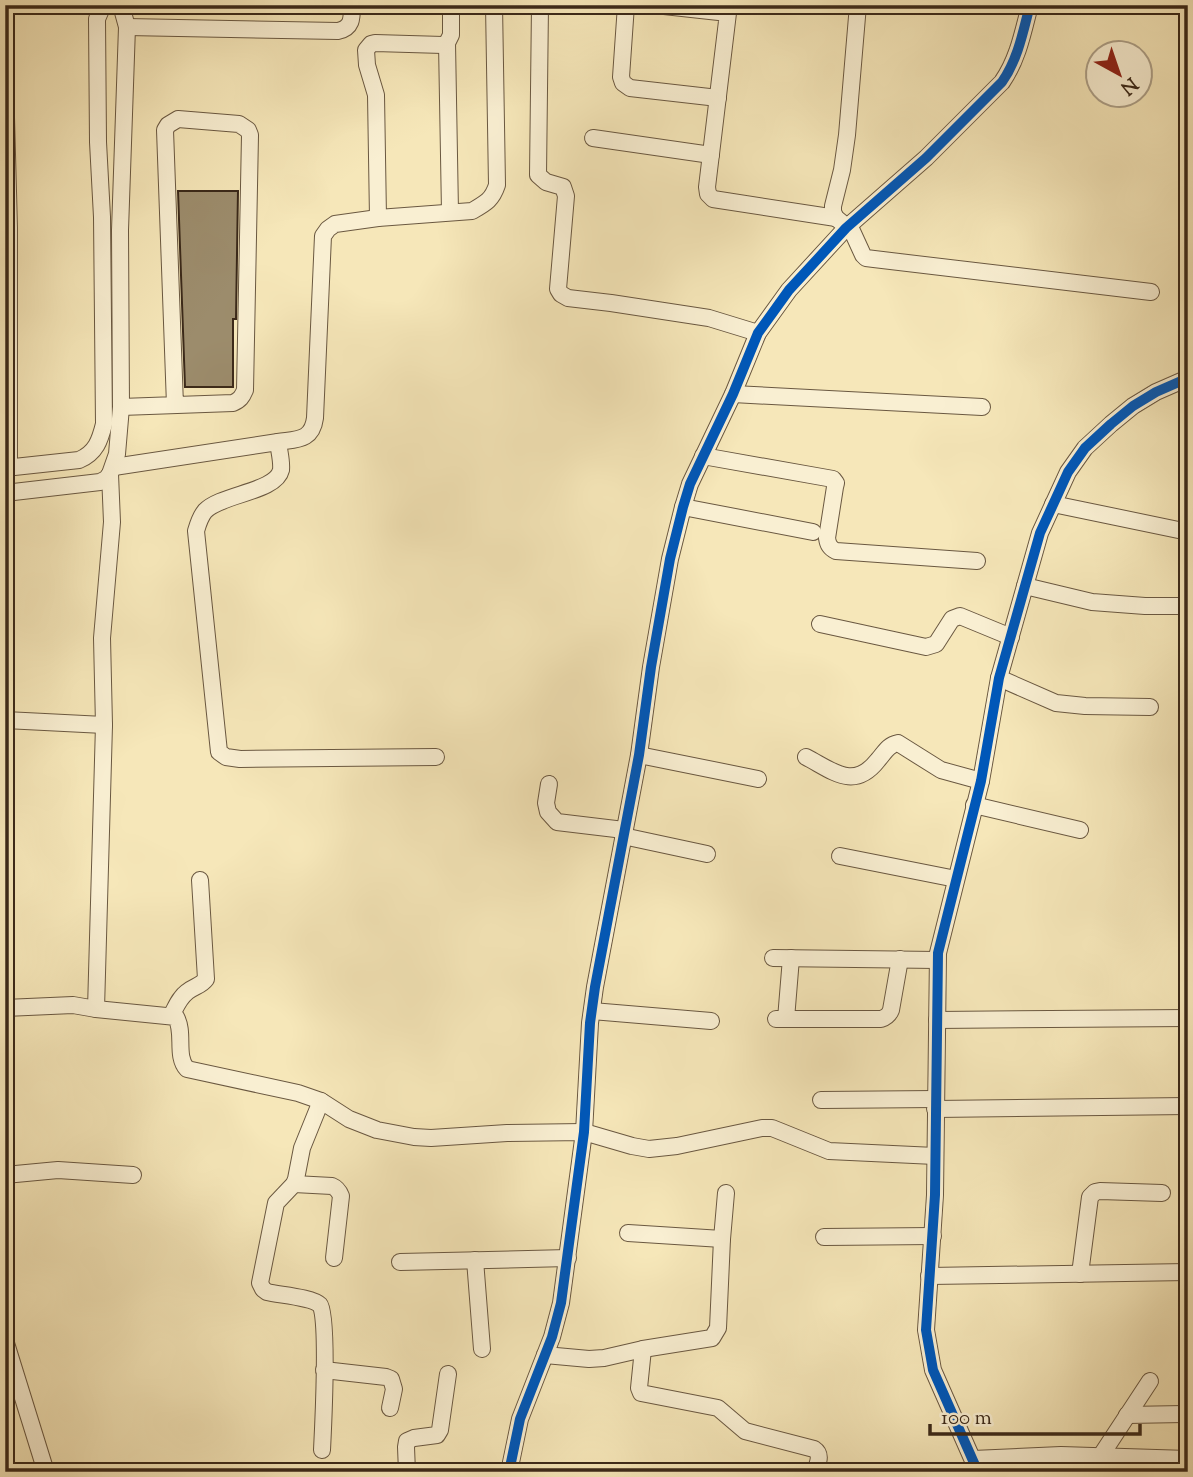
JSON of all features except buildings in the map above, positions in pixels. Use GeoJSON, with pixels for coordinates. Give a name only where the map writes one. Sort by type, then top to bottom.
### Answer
{"type":"FeatureCollection","features":[{"type":"Feature","properties":{"kind":"street"},"geometry":{"type":"LineString","coordinates":[[5,81],[9,228],[7,468],[79,460],[92,452],[99,442],[104,424],[97,19],[103,5]]}},
{"type":"Feature","properties":{"kind":"street"},"geometry":{"type":"LineString","coordinates":[[5,493],[100,482],[106,479],[112,470],[117,454],[121,407],[121,215],[127,27],[121,5]]}},
{"type":"Feature","properties":{"kind":"street"},"geometry":{"type":"LineString","coordinates":[[127,27],[338,31],[350,25],[352,5]]}},
{"type":"Feature","properties":{"kind":"street"},"geometry":{"type":"LineString","coordinates":[[450,212],[447,43],[451,35],[451,5]]}},
{"type":"Feature","properties":{"kind":"street"},"geometry":{"type":"LineString","coordinates":[[112,470],[302,438],[314,428],[323,236],[328,229],[335,224],[378,218],[472,211],[494,195],[497,185],[494,5]]}},
{"type":"Feature","properties":{"kind":"street"},"geometry":{"type":"LineString","coordinates":[[540,5],[538,175],[545,181],[563,187],[566,196],[558,289],[561,294],[568,298],[709,318],[758,332]]}},
{"type":"Feature","properties":{"kind":"street"},"geometry":{"type":"LineString","coordinates":[[626,5],[621,77],[623,83],[630,88],[718,98]]}},
{"type":"Feature","properties":{"kind":"street"},"geometry":{"type":"LineString","coordinates":[[655,5],[729,9],[708,194],[713,199],[841,223]]}},
{"type":"Feature","properties":{"kind":"street"},"geometry":{"type":"LineString","coordinates":[[858,5],[847,135],[833,206],[841,223],[854,234],[866,258],[1151,292]]}},
{"type":"Feature","properties":{"kind":"street"},"geometry":{"type":"LineString","coordinates":[[509,1472],[520,1419],[557,1320],[568,1258],[583,1132],[592,1011],[639,755],[670,559],[690,484],[733,394],[758,332],[841,223],[926,158],[1002,82],[1016,57],[1030,5]]}},
{"type":"Feature","properties":{"kind":"street"},"geometry":{"type":"LineString","coordinates":[[378,218],[376,95],[368,71],[366,50],[375,43],[447,43]]}},
{"type":"Feature","properties":{"kind":"street"},"geometry":{"type":"LineString","coordinates":[[121,407],[233,403],[239,401],[245,390],[250,135],[248,130],[239,124],[178,120],[168,125],[165,130],[175,405]]}},
{"type":"Feature","properties":{"kind":"street"},"geometry":{"type":"LineString","coordinates":[[593,138],[711,155]]}},
{"type":"Feature","properties":{"kind":"street"},"geometry":{"type":"LineString","coordinates":[[102,217],[121,215]]}},
{"type":"Feature","properties":{"kind":"street"},"geometry":{"type":"LineString","coordinates":[[1188,379],[1156,392],[1133,406],[1085,448],[1068,472],[1040,533],[999,678],[981,781],[937,960],[933,1236],[926,1331],[933,1370],[976,1465],[1060,1455],[1188,1459]]}},
{"type":"Feature","properties":{"kind":"street"},"geometry":{"type":"LineString","coordinates":[[733,394],[982,407]]}},
{"type":"Feature","properties":{"kind":"street"},"geometry":{"type":"LineString","coordinates":[[278,442],[282,468],[273,481],[207,509],[196,531],[219,752],[226,757],[240,759],[436,757]]}},
{"type":"Feature","properties":{"kind":"street"},"geometry":{"type":"LineString","coordinates":[[92,452],[112,470],[112,522],[102,638],[104,725],[96,1009]]}},
{"type":"Feature","properties":{"kind":"street"},"geometry":{"type":"LineString","coordinates":[[703,457],[833,479],[835,487],[827,538],[828,545],[836,551],[977,561]]}},
{"type":"Feature","properties":{"kind":"street"},"geometry":{"type":"LineString","coordinates":[[1053,504],[1188,532]]}},
{"type":"Feature","properties":{"kind":"street"},"geometry":{"type":"LineString","coordinates":[[683,507],[813,532]]}},
{"type":"Feature","properties":{"kind":"street"},"geometry":{"type":"LineString","coordinates":[[1025,586],[1092,602],[1136,606],[1188,606]]}},
{"type":"Feature","properties":{"kind":"street"},"geometry":{"type":"LineString","coordinates":[[820,624],[926,647],[936,644],[952,619],[960,616],[1011,637]]}},
{"type":"Feature","properties":{"kind":"street"},"geometry":{"type":"LineString","coordinates":[[999,678],[1056,703],[1150,706]]}},
{"type":"Feature","properties":{"kind":"street"},"geometry":{"type":"LineString","coordinates":[[5,720],[104,725]]}},
{"type":"Feature","properties":{"kind":"street"},"geometry":{"type":"LineString","coordinates":[[806,757],[844,777],[853,778],[868,771],[891,744],[904,746],[941,770],[981,781]]}},
{"type":"Feature","properties":{"kind":"street"},"geometry":{"type":"LineString","coordinates":[[639,755],[758,779]]}},
{"type":"Feature","properties":{"kind":"street"},"geometry":{"type":"LineString","coordinates":[[549,784],[545,803],[548,813],[557,822],[623,833],[707,854]]}},
{"type":"Feature","properties":{"kind":"street"},"geometry":{"type":"LineString","coordinates":[[974,805],[1080,830]]}},
{"type":"Feature","properties":{"kind":"street"},"geometry":{"type":"LineString","coordinates":[[840,856],[956,879]]}},
{"type":"Feature","properties":{"kind":"street"},"geometry":{"type":"LineString","coordinates":[[171,1016],[180,999],[206,979],[200,880]]}},
{"type":"Feature","properties":{"kind":"street"},"geometry":{"type":"LineString","coordinates":[[773,958],[937,960]]}},
{"type":"Feature","properties":{"kind":"street"},"geometry":{"type":"LineString","coordinates":[[791,958],[781,1019],[886,1017],[891,1010],[900,959]]}},
{"type":"Feature","properties":{"kind":"street"},"geometry":{"type":"LineString","coordinates":[[5,1008],[73,1005],[171,1016],[179,1021],[182,1063],[187,1069],[298,1093],[321,1101],[349,1119],[377,1130],[414,1137],[583,1132],[649,1149],[677,1146],[750,1129],[772,1128],[829,1151],[935,1156]]}},
{"type":"Feature","properties":{"kind":"street"},"geometry":{"type":"LineString","coordinates":[[592,1011],[711,1021]]}},
{"type":"Feature","properties":{"kind":"street"},"geometry":{"type":"LineString","coordinates":[[937,1020],[1188,1018]]}},
{"type":"Feature","properties":{"kind":"street"},"geometry":{"type":"LineString","coordinates":[[821,1100],[1188,1107]]}},
{"type":"Feature","properties":{"kind":"street"},"geometry":{"type":"LineString","coordinates":[[321,1101],[302,1148],[294,1184],[276,1203],[260,1283],[262,1289],[267,1292],[320,1305],[324,1317],[322,1450]]}},
{"type":"Feature","properties":{"kind":"street"},"geometry":{"type":"LineString","coordinates":[[5,1175],[58,1170],[132,1175]]}},
{"type":"Feature","properties":{"kind":"street"},"geometry":{"type":"LineString","coordinates":[[294,1184],[336,1187],[339,1191],[341,1196],[334,1258]]}},
{"type":"Feature","properties":{"kind":"street"},"geometry":{"type":"LineString","coordinates":[[1080,1274],[1092,1194],[1100,1191],[1162,1193]]}},
{"type":"Feature","properties":{"kind":"street"},"geometry":{"type":"LineString","coordinates":[[545,1355],[589,1359],[712,1338],[718,1328],[726,1193]]}},
{"type":"Feature","properties":{"kind":"street"},"geometry":{"type":"LineString","coordinates":[[628,1233],[722,1239]]}},
{"type":"Feature","properties":{"kind":"street"},"geometry":{"type":"LineString","coordinates":[[824,1237],[933,1236]]}},
{"type":"Feature","properties":{"kind":"street"},"geometry":{"type":"LineString","coordinates":[[400,1262],[568,1258]]}},
{"type":"Feature","properties":{"kind":"street"},"geometry":{"type":"LineString","coordinates":[[475,1260],[482,1349]]}},
{"type":"Feature","properties":{"kind":"street"},"geometry":{"type":"LineString","coordinates":[[929,1276],[1188,1272]]}},
{"type":"Feature","properties":{"kind":"street"},"geometry":{"type":"LineString","coordinates":[[5,1340],[47,1472]]}},
{"type":"Feature","properties":{"kind":"street"},"geometry":{"type":"LineString","coordinates":[[643,1349],[639,1388],[641,1393],[718,1408],[746,1431],[814,1449],[819,1455],[815,1472]]}},
{"type":"Feature","properties":{"kind":"street"},"geometry":{"type":"LineString","coordinates":[[324,1370],[391,1379],[394,1389],[390,1408]]}},
{"type":"Feature","properties":{"kind":"street"},"geometry":{"type":"LineString","coordinates":[[407,1472],[407,1441],[436,1436],[440,1430],[448,1374]]}},
{"type":"Feature","properties":{"kind":"street"},"geometry":{"type":"LineString","coordinates":[[1100,1457],[1150,1381]]}},
{"type":"Feature","properties":{"kind":"street"},"geometry":{"type":"LineString","coordinates":[[1128,1415],[1184,1414]]}},
{"type":"Feature","properties":{"kind":"street"},"geometry":{"type":"LineString","coordinates":[[742,1472],[749,1472]]}},
{"type":"Feature","properties":{"kind":"cycle path"},"geometry":{"type":"LineString","coordinates":[[509,1472],[520,1419],[552,1337],[561,1303],[584,1132],[590,1023],[595,987],[639,755],[670,559],[690,484],[733,394],[758,333],[789,290],[846,228],[926,158],[1002,82],[1016,55],[1030,5]]}},
{"type":"Feature","properties":{"kind":"cycle path"},"geometry":{"type":"LineString","coordinates":[[978,1472],[933,1370],[926,1330],[935,1195],[938,953],[981,781],[999,678],[1040,533],[1068,472],[1085,448],[1133,406],[1188,378]]}}]}
